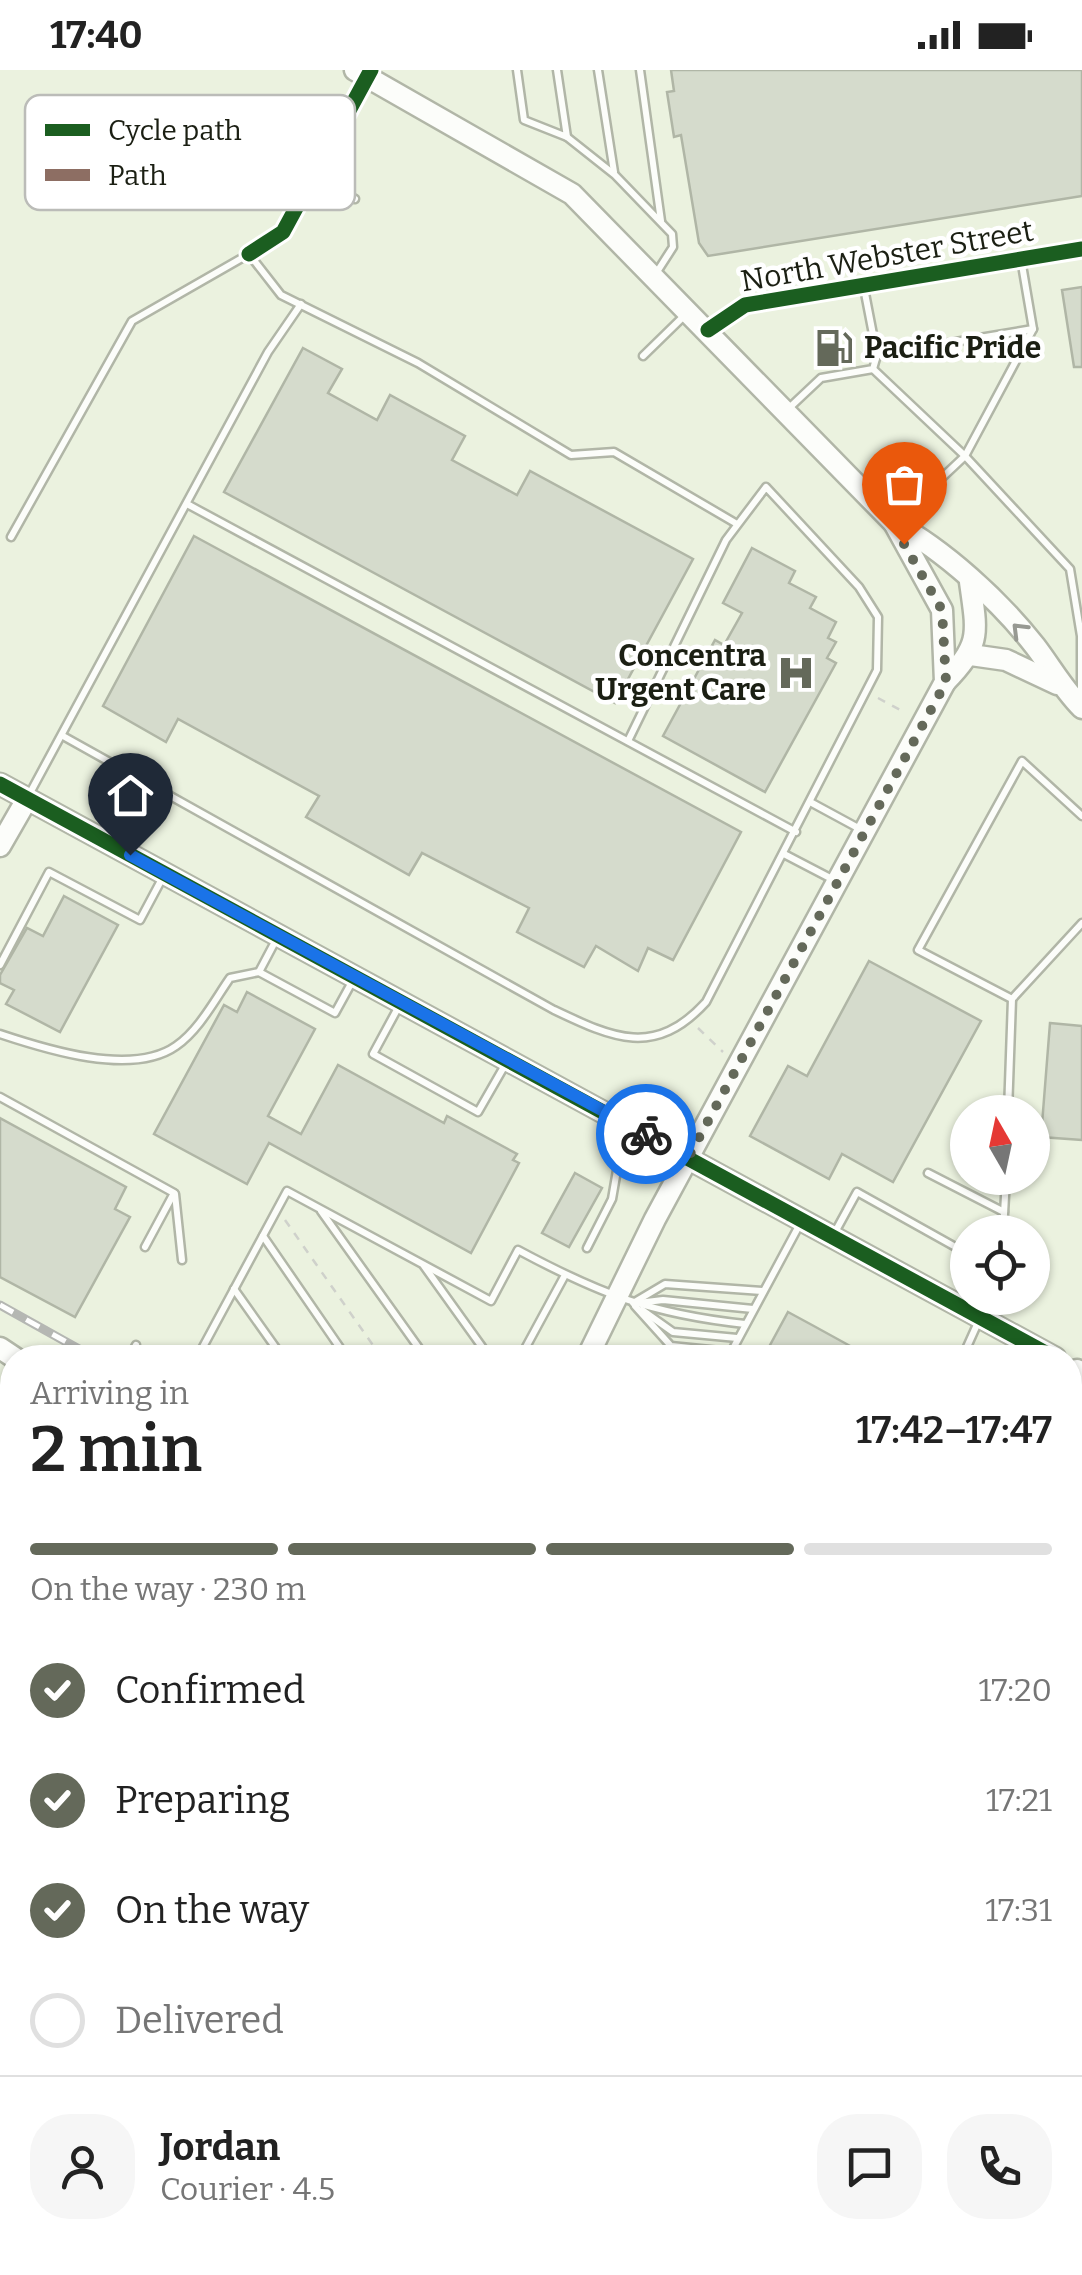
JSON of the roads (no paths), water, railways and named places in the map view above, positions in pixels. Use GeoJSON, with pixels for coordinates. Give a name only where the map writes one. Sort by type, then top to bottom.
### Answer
{"type":"FeatureCollection","features":[{"type":"Feature","properties":{"kind":"main road"},"geometry":{"type":"LineString","coordinates":[[365,72],[556,182],[708,330],[894,523],[942,610],[946,682]]}},
{"type":"Feature","properties":{"kind":"main road"},"geometry":{"type":"LineString","coordinates":[[894,523],[936,546],[1034,645],[1059,684],[1081,708]]}},
{"type":"Feature","properties":{"kind":"main road"},"geometry":{"type":"LineString","coordinates":[[585,1345],[624,1301],[688,1158],[946,682],[971,655],[976,631],[970,582]]}},
{"type":"Feature","properties":{"kind":"main road"},"geometry":{"type":"LineString","coordinates":[[971,655],[1006,660],[1059,684]]}},
{"type":"Feature","properties":{"kind":"main road"},"geometry":{"type":"LineString","coordinates":[[0,784],[802,1220],[950,1291]]}},
{"type":"Feature","properties":{"kind":"main road"},"geometry":{"type":"LineString","coordinates":[[0,846],[27,799]]}},
{"type":"Feature","properties":{"kind":"main road"},"geometry":{"type":"LineString","coordinates":[[996,1315],[1037,1345]]}},
{"type":"Feature","properties":{"kind":"main road"},"geometry":{"type":"LineString","coordinates":[[592,1345],[598,1330]]}},
{"type":"Feature","properties":{"kind":"street"},"geometry":{"type":"LineString","coordinates":[[354,95],[365,72]]}},
{"type":"Feature","properties":{"kind":"street"},"geometry":{"type":"LineString","coordinates":[[249,254],[283,232],[295,210]]}},
{"type":"Feature","properties":{"kind":"street","name":"North Webster Street"},"geometry":{"type":"LineString","coordinates":[[708,330],[745,305],[1082,249]]}},
{"type":"Feature","properties":{"kind":"lane"},"geometry":{"type":"LineString","coordinates":[[517,70],[524,120],[567,137],[615,175],[672,234],[673,246],[654,276]]}},
{"type":"Feature","properties":{"kind":"lane"},"geometry":{"type":"LineString","coordinates":[[557,70],[567,137]]}},
{"type":"Feature","properties":{"kind":"lane"},"geometry":{"type":"LineString","coordinates":[[598,70],[615,175]]}},
{"type":"Feature","properties":{"kind":"lane"},"geometry":{"type":"LineString","coordinates":[[640,70],[661,222]]}},
{"type":"Feature","properties":{"kind":"lane"},"geometry":{"type":"LineString","coordinates":[[11,537],[132,320],[249,254],[281,295],[418,363],[571,456],[614,452],[738,524]]}},
{"type":"Feature","properties":{"kind":"lane"},"geometry":{"type":"LineString","coordinates":[[894,523],[965,456],[1034,329],[1021,259]]}},
{"type":"Feature","properties":{"kind":"lane"},"geometry":{"type":"LineString","coordinates":[[864,285],[876,356],[872,369]]}},
{"type":"Feature","properties":{"kind":"lane"},"geometry":{"type":"LineString","coordinates":[[27,799],[268,352],[301,304]]}},
{"type":"Feature","properties":{"kind":"lane"},"geometry":{"type":"LineString","coordinates":[[643,356],[689,311]]}},
{"type":"Feature","properties":{"kind":"lane"},"geometry":{"type":"LineString","coordinates":[[876,356],[1034,329]]}},
{"type":"Feature","properties":{"kind":"lane"},"geometry":{"type":"LineString","coordinates":[[872,369],[965,456],[1070,569],[1081,636],[1081,708]]}},
{"type":"Feature","properties":{"kind":"lane"},"geometry":{"type":"LineString","coordinates":[[786,411],[822,378],[872,369]]}},
{"type":"Feature","properties":{"kind":"lane"},"geometry":{"type":"LineString","coordinates":[[62,736],[537,1001],[604,1034],[636,1039],[668,1032],[689,1020],[706,1002],[877,670],[878,617],[859,587],[766,487],[738,524],[628,741]]}},
{"type":"Feature","properties":{"kind":"lane"},"geometry":{"type":"LineString","coordinates":[[187,504],[796,832]]}},
{"type":"Feature","properties":{"kind":"lane"},"geometry":{"type":"LineString","coordinates":[[1012,999],[918,950],[1022,761],[1082,816]]}},
{"type":"Feature","properties":{"kind":"lane"},"geometry":{"type":"LineString","coordinates":[[812,802],[865,832]]}},
{"type":"Feature","properties":{"kind":"lane"},"geometry":{"type":"LineString","coordinates":[[784,854],[838,882]]}},
{"type":"Feature","properties":{"kind":"lane"},"geometry":{"type":"LineString","coordinates":[[0,965],[50,872],[140,920],[165,874]]}},
{"type":"Feature","properties":{"kind":"lane"},"geometry":{"type":"LineString","coordinates":[[1009,1095],[1012,999],[1082,924]]}},
{"type":"Feature","properties":{"kind":"lane"},"geometry":{"type":"LineString","coordinates":[[259,972],[279,936]]}},
{"type":"Feature","properties":{"kind":"lane"},"geometry":{"type":"LineString","coordinates":[[0,1034],[63,1055],[94,1060],[173,1049],[190,1034],[230,978],[259,972],[335,1014],[355,977]]}},
{"type":"Feature","properties":{"kind":"lane"},"geometry":{"type":"LineString","coordinates":[[401,1002],[373,1054],[478,1112],[508,1060]]}},
{"type":"Feature","properties":{"kind":"lane"},"geometry":{"type":"LineString","coordinates":[[0,1098],[174,1192]]}},
{"type":"Feature","properties":{"kind":"lane"},"geometry":{"type":"LineString","coordinates":[[587,1248],[612,1199],[619,1141],[626,1124]]}},
{"type":"Feature","properties":{"kind":"lane"},"geometry":{"type":"LineString","coordinates":[[928,1173],[1004,1212]]}},
{"type":"Feature","properties":{"kind":"lane"},"geometry":{"type":"LineString","coordinates":[[145,1248],[174,1192]]}},
{"type":"Feature","properties":{"kind":"lane"},"geometry":{"type":"LineString","coordinates":[[174,1192],[182,1260]]}},
{"type":"Feature","properties":{"kind":"lane"},"geometry":{"type":"LineString","coordinates":[[204,1345],[286,1192],[491,1301],[518,1250],[624,1301],[676,1316],[745,1324]]}},
{"type":"Feature","properties":{"kind":"lane"},"geometry":{"type":"LineString","coordinates":[[832,1236],[857,1192],[950,1244]]}},
{"type":"Feature","properties":{"kind":"lane"},"geometry":{"type":"LineString","coordinates":[[1004,1215],[1005,1195]]}},
{"type":"Feature","properties":{"kind":"lane"},"geometry":{"type":"LineString","coordinates":[[320,1210],[417,1345]]}},
{"type":"Feature","properties":{"kind":"lane"},"geometry":{"type":"LineString","coordinates":[[734,1345],[802,1220]]}},
{"type":"Feature","properties":{"kind":"lane"},"geometry":{"type":"LineString","coordinates":[[263,1236],[338,1345]]}},
{"type":"Feature","properties":{"kind":"lane"},"geometry":{"type":"LineString","coordinates":[[424,1265],[481,1345]]}},
{"type":"Feature","properties":{"kind":"lane"},"geometry":{"type":"LineString","coordinates":[[527,1345],[565,1275]]}},
{"type":"Feature","properties":{"kind":"lane"},"geometry":{"type":"LineString","coordinates":[[624,1301],[666,1284],[762,1292]]}},
{"type":"Feature","properties":{"kind":"lane"},"geometry":{"type":"LineString","coordinates":[[234,1288],[274,1345]]}},
{"type":"Feature","properties":{"kind":"lane"},"geometry":{"type":"LineString","coordinates":[[624,1301],[663,1300],[753,1309]]}},
{"type":"Feature","properties":{"kind":"lane"},"geometry":{"type":"LineString","coordinates":[[624,1301],[673,1332],[738,1338]]}},
{"type":"Feature","properties":{"kind":"lane"},"geometry":{"type":"LineString","coordinates":[[624,1301],[669,1345]]}},
{"type":"Feature","properties":{"kind":"lane"},"geometry":{"type":"LineString","coordinates":[[970,1345],[983,1315]]}},
{"type":"Feature","properties":{"kind":"railway"},"geometry":{"type":"LineString","coordinates":[[0,1305],[72,1345]]}},
{"type":"Feature","properties":{"kind":"place","name":"Pacific Pride"},"geometry":{"type":"Point","coordinates":[834,348]}},
{"type":"Feature","properties":{"kind":"place","name":"Concentra Urgent Care"},"geometry":{"type":"Point","coordinates":[796,673]}}]}
